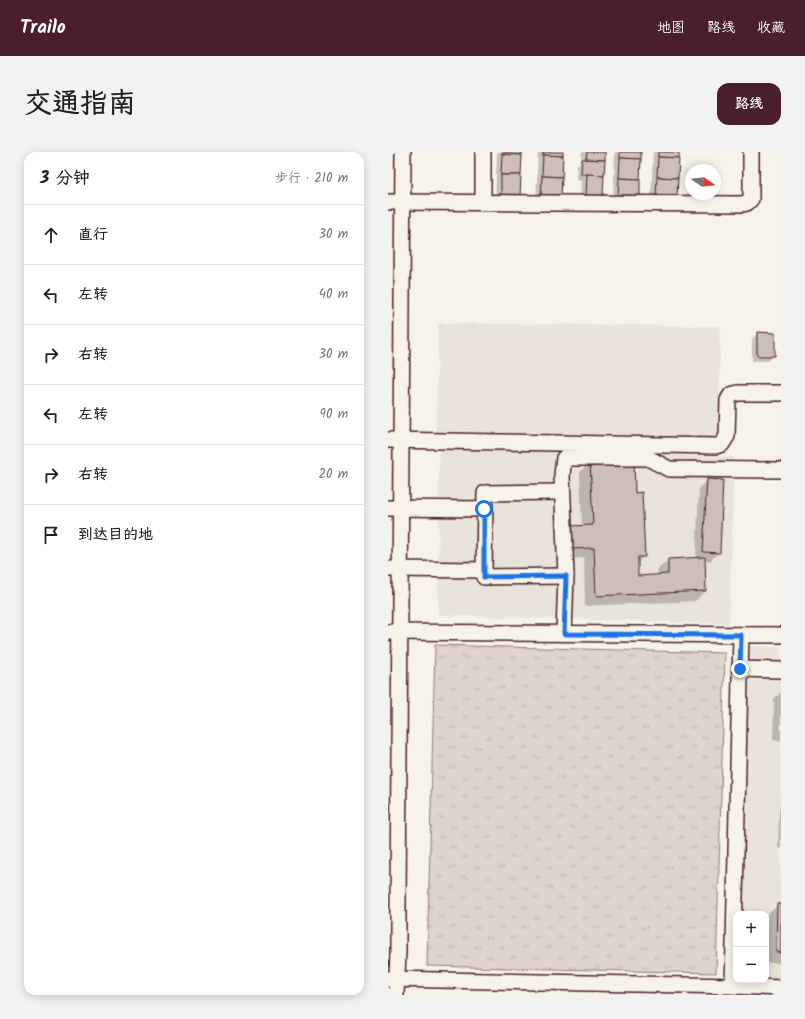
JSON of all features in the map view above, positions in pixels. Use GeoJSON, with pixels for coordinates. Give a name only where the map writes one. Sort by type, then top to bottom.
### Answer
{"type":"FeatureCollection","features":[{"type":"Feature","properties":{"kind":"street"},"geometry":{"type":"LineString","coordinates":[[396,995],[392,979],[398,897],[394,632],[395,440],[403,202],[403,152]]}},
{"type":"Feature","properties":{"kind":"street"},"geometry":{"type":"LineString","coordinates":[[483,152],[483,202]]}},
{"type":"Feature","properties":{"kind":"street"},"geometry":{"type":"LineString","coordinates":[[388,202],[741,204],[747,203],[751,199],[752,152]]}},
{"type":"Feature","properties":{"kind":"street"},"geometry":{"type":"LineString","coordinates":[[395,440],[716,446],[722,444],[727,436],[728,400],[731,395],[738,393],[781,393]]}},
{"type":"Feature","properties":{"kind":"street"},"geometry":{"type":"LineString","coordinates":[[564,634],[566,576],[562,475],[564,458],[648,458],[669,469],[781,470]]}},
{"type":"Feature","properties":{"kind":"street"},"geometry":{"type":"LineString","coordinates":[[562,492],[485,493],[484,577],[566,576]]}},
{"type":"Feature","properties":{"kind":"street"},"geometry":{"type":"LineString","coordinates":[[395,508],[484,509]]}},
{"type":"Feature","properties":{"kind":"street"},"geometry":{"type":"LineString","coordinates":[[394,569],[484,570]]}},
{"type":"Feature","properties":{"kind":"street"},"geometry":{"type":"LineString","coordinates":[[394,632],[781,635]]}},
{"type":"Feature","properties":{"kind":"street"},"geometry":{"type":"LineString","coordinates":[[733,986],[741,635]]}},
{"type":"Feature","properties":{"kind":"street"},"geometry":{"type":"LineString","coordinates":[[740,669],[781,670]]}},
{"type":"Feature","properties":{"kind":"street"},"geometry":{"type":"LineString","coordinates":[[392,979],[781,988]]}},
{"type":"Feature","properties":{"kind":"shaded area"},"geometry":{"type":"Polygon","coordinates":[[[438,323],[720,326],[719,440],[436,437],[438,323]]]}},
{"type":"Feature","properties":{"kind":"shaded area"},"geometry":{"type":"Polygon","coordinates":[[[439,447],[734,457],[729,624],[438,615],[439,447]]]}},
{"type":"Feature","properties":{"kind":"shaded area"},"geometry":{"type":"Polygon","coordinates":[[[747,646],[781,647],[781,995],[739,995],[740,983],[769,983],[769,911],[741,911],[747,646]]]}},
{"type":"Feature","properties":{"kind":"green space"},"geometry":{"type":"Polygon","coordinates":[[[435,645],[725,653],[716,973],[427,966],[435,645]]]}},
{"type":"Feature","properties":{"kind":"building"},"geometry":{"type":"Polygon","coordinates":[[[502,152],[522,152],[522,155],[502,154],[502,152]]]}},
{"type":"Feature","properties":{"kind":"building"},"geometry":{"type":"Polygon","coordinates":[[[543,152],[563,152],[563,156],[543,155],[543,152]]]}},
{"type":"Feature","properties":{"kind":"building"},"geometry":{"type":"Polygon","coordinates":[[[587,152],[605,152],[605,160],[586,159],[587,152]]]}},
{"type":"Feature","properties":{"kind":"building"},"geometry":{"type":"Polygon","coordinates":[[[620,152],[641,152],[641,159],[620,158],[620,152]]]}},
{"type":"Feature","properties":{"kind":"building"},"geometry":{"type":"Polygon","coordinates":[[[658,152],[679,152],[679,158],[658,157],[658,152]]]}},
{"type":"Feature","properties":{"kind":"building"},"geometry":{"type":"Polygon","coordinates":[[[502,154],[522,155],[521,175],[501,175],[502,154]]]}},
{"type":"Feature","properties":{"kind":"building"},"geometry":{"type":"Polygon","coordinates":[[[543,155],[563,156],[562,177],[542,176],[543,155]]]}},
{"type":"Feature","properties":{"kind":"building"},"geometry":{"type":"Polygon","coordinates":[[[658,157],[679,158],[678,178],[657,177],[658,157]]]}},
{"type":"Feature","properties":{"kind":"building"},"geometry":{"type":"Polygon","coordinates":[[[620,158],[641,159],[640,179],[619,178],[620,158]]]}},
{"type":"Feature","properties":{"kind":"building"},"geometry":{"type":"Polygon","coordinates":[[[582,159],[605,160],[604,175],[581,174],[582,159]]]}},
{"type":"Feature","properties":{"kind":"building"},"geometry":{"type":"Polygon","coordinates":[[[587,174],[604,175],[603,197],[586,196],[587,174]]]}},
{"type":"Feature","properties":{"kind":"building"},"geometry":{"type":"Polygon","coordinates":[[[501,175],[521,175],[520,196],[501,196],[501,175]]]}},
{"type":"Feature","properties":{"kind":"building"},"geometry":{"type":"Polygon","coordinates":[[[542,176],[562,177],[561,198],[541,197],[542,176]]]}},
{"type":"Feature","properties":{"kind":"building"},"geometry":{"type":"Polygon","coordinates":[[[657,177],[678,178],[677,198],[656,197],[657,177]]]}},
{"type":"Feature","properties":{"kind":"building"},"geometry":{"type":"Polygon","coordinates":[[[619,178],[640,179],[640,199],[618,198],[619,178]]]}},
{"type":"Feature","properties":{"kind":"building"},"geometry":{"type":"Polygon","coordinates":[[[757,332],[775,333],[775,356],[757,356],[757,332]]]}},
{"type":"Feature","properties":{"kind":"building"},"geometry":{"type":"Polygon","coordinates":[[[634,459],[635,493],[642,492],[645,557],[638,557],[638,576],[668,574],[668,559],[705,557],[706,591],[596,596],[594,548],[570,549],[569,526],[593,525],[590,460],[634,459]]]}},
{"type":"Feature","properties":{"kind":"building"},"geometry":{"type":"Polygon","coordinates":[[[707,479],[723,480],[720,553],[703,552],[707,479]]]}},
{"type":"Feature","properties":{"kind":"building"},"geometry":{"type":"Polygon","coordinates":[[[777,904],[781,904],[781,953],[776,952],[777,904]]]}},
{"type":"Feature","properties":{"kind":"route"},"geometry":{"type":"LineString","coordinates":[[484,509],[484,577],[566,576],[564,634],[741,635],[740,669]]}}]}
